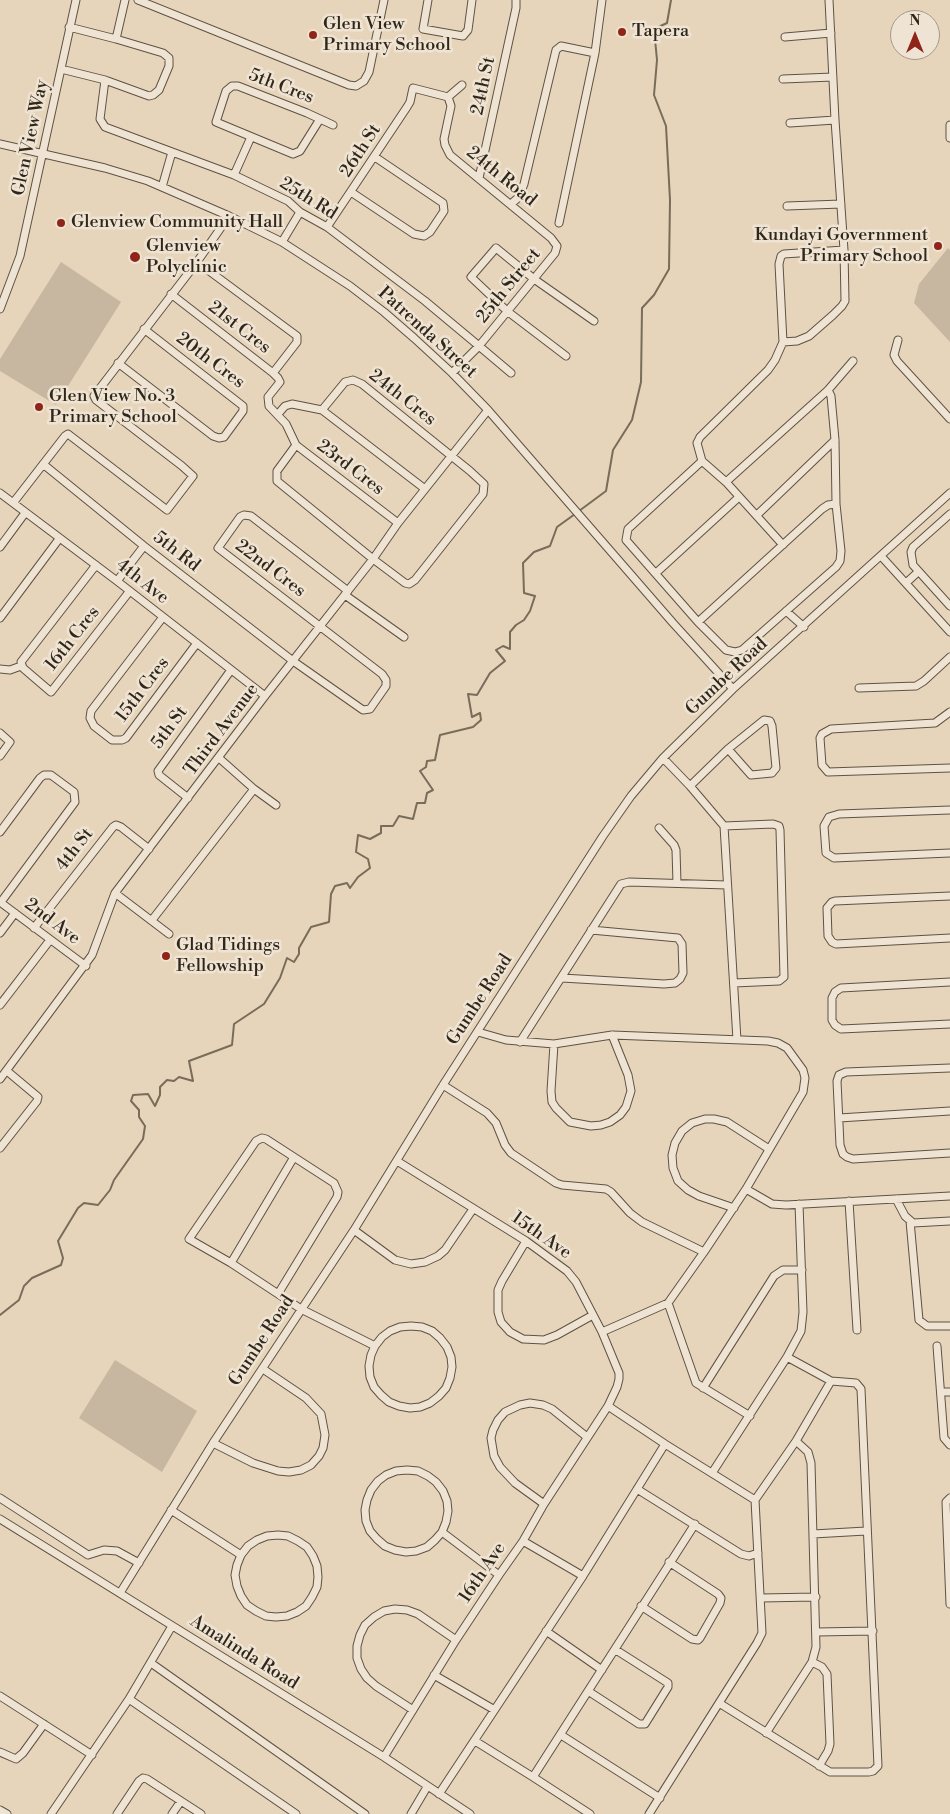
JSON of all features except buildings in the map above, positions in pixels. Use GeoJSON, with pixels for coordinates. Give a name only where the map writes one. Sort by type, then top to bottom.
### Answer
{"type":"FeatureCollection","features":[{"type":"Feature","properties":{"kind":"street","name":"Glen View Way"},"geometry":{"type":"LineString","coordinates":[[0,309],[20,256],[76,0]]}},
{"type":"Feature","properties":{"kind":"street"},"geometry":{"type":"LineString","coordinates":[[116,39],[125,0]]}},
{"type":"Feature","properties":{"kind":"street"},"geometry":{"type":"LineString","coordinates":[[138,0],[349,85],[356,86],[364,81],[369,72],[384,0]]}},
{"type":"Feature","properties":{"kind":"street"},"geometry":{"type":"LineString","coordinates":[[428,0],[424,29],[463,36],[468,30],[472,0]]}},
{"type":"Feature","properties":{"kind":"street","name":"24th St"},"geometry":{"type":"LineString","coordinates":[[479,178],[516,8],[516,0]]}},
{"type":"Feature","properties":{"kind":"street"},"geometry":{"type":"LineString","coordinates":[[559,223],[595,53],[602,0]]}},
{"type":"Feature","properties":{"kind":"street"},"geometry":{"type":"LineString","coordinates":[[783,342],[797,341],[809,336],[842,306],[845,293],[844,250],[834,120],[829,0]]}},
{"type":"Feature","properties":{"kind":"street"},"geometry":{"type":"LineString","coordinates":[[62,69],[105,80],[145,95],[153,95],[159,90],[169,66],[169,58],[163,53],[70,27]]}},
{"type":"Feature","properties":{"kind":"street"},"geometry":{"type":"LineString","coordinates":[[785,37],[831,34]]}},
{"type":"Feature","properties":{"kind":"street"},"geometry":{"type":"LineString","coordinates":[[511,204],[519,197],[524,184],[556,50],[561,46],[595,53]]}},
{"type":"Feature","properties":{"kind":"street"},"geometry":{"type":"LineString","coordinates":[[783,79],[833,77]]}},
{"type":"Feature","properties":{"kind":"street","name":"25th Rd"},"geometry":{"type":"LineString","coordinates":[[105,80],[100,118],[103,125],[234,176],[288,201],[300,212],[327,227],[425,301],[511,373]]}},
{"type":"Feature","properties":{"kind":"street"},"geometry":{"type":"LineString","coordinates":[[448,97],[462,85]]}},
{"type":"Feature","properties":{"kind":"street","name":"5th Cres"},"geometry":{"type":"LineString","coordinates":[[232,86],[241,87],[320,119],[300,151],[294,154],[216,122],[226,91],[232,86]]}},
{"type":"Feature","properties":{"kind":"street","name":"26th St"},"geometry":{"type":"LineString","coordinates":[[327,227],[375,158],[410,102],[413,88],[448,97]]}},
{"type":"Feature","properties":{"kind":"street","name":"24th Road"},"geometry":{"type":"LineString","coordinates":[[448,97],[451,103],[444,139],[446,149],[450,155],[556,242]]}},
{"type":"Feature","properties":{"kind":"street"},"geometry":{"type":"LineString","coordinates":[[320,119],[333,125]]}},
{"type":"Feature","properties":{"kind":"street"},"geometry":{"type":"LineString","coordinates":[[790,123],[834,120]]}},
{"type":"Feature","properties":{"kind":"street"},"geometry":{"type":"LineString","coordinates":[[950,125],[950,138]]}},
{"type":"Feature","properties":{"kind":"street"},"geometry":{"type":"LineString","coordinates":[[234,176],[251,137]]}},
{"type":"Feature","properties":{"kind":"street","name":"Patrenda Street"},"geometry":{"type":"LineString","coordinates":[[0,144],[133,176],[162,187],[229,216],[282,242],[350,286],[378,307],[452,373],[488,410],[673,623],[733,689]]}},
{"type":"Feature","properties":{"kind":"street"},"geometry":{"type":"LineString","coordinates":[[162,187],[172,152]]}},
{"type":"Feature","properties":{"kind":"street"},"geometry":{"type":"LineString","coordinates":[[351,192],[414,234],[424,236],[430,232],[444,211],[444,203],[375,158]]}},
{"type":"Feature","properties":{"kind":"street"},"geometry":{"type":"LineString","coordinates":[[788,206],[841,204]]}},
{"type":"Feature","properties":{"kind":"street"},"geometry":{"type":"LineString","coordinates":[[282,242],[300,212]]}},
{"type":"Feature","properties":{"kind":"street"},"geometry":{"type":"LineString","coordinates":[[13,503],[68,434],[167,510],[193,476],[94,398],[118,363],[197,262],[229,216]]}},
{"type":"Feature","properties":{"kind":"street","name":"25th Street"},"geometry":{"type":"LineString","coordinates":[[479,346],[555,253],[557,248],[556,242]]}},
{"type":"Feature","properties":{"kind":"street"},"geometry":{"type":"LineString","coordinates":[[566,356],[507,312],[471,277],[496,248],[534,279],[594,321]]}},
{"type":"Feature","properties":{"kind":"street"},"geometry":{"type":"LineString","coordinates":[[783,545],[726,482],[702,462],[697,448],[700,437],[768,370],[783,342],[779,264],[781,256],[844,250]]}},
{"type":"Feature","properties":{"kind":"street","name":"21st Cres"},"geometry":{"type":"LineString","coordinates":[[171,294],[273,373],[297,342],[297,336],[197,262]]}},
{"type":"Feature","properties":{"kind":"street","name":"20th Cres"},"geometry":{"type":"LineString","coordinates":[[118,363],[213,436],[224,437],[243,411],[243,406],[144,329]]}},
{"type":"Feature","properties":{"kind":"street"},"geometry":{"type":"LineString","coordinates":[[898,340],[894,355],[897,361],[950,419]]}},
{"type":"Feature","properties":{"kind":"street"},"geometry":{"type":"LineString","coordinates":[[452,373],[479,346]]}},
{"type":"Feature","properties":{"kind":"street"},"geometry":{"type":"LineString","coordinates":[[726,482],[828,390],[853,361]]}},
{"type":"Feature","properties":{"kind":"street"},"geometry":{"type":"LineString","coordinates":[[273,373],[280,382],[268,397],[269,406],[286,424],[296,445]]}},
{"type":"Feature","properties":{"kind":"street","name":"24th Cres"},"geometry":{"type":"LineString","coordinates":[[322,410],[345,382],[357,381],[452,456],[482,481],[485,486],[483,494],[412,582],[405,583],[373,559]]}},
{"type":"Feature","properties":{"kind":"street"},"geometry":{"type":"LineString","coordinates":[[702,462],[628,529],[626,540],[698,622],[726,650],[735,652],[742,650],[836,567],[840,561],[841,551],[836,504],[835,440],[828,390]]}},
{"type":"Feature","properties":{"kind":"street"},"geometry":{"type":"LineString","coordinates":[[278,414],[285,406],[292,404],[322,410],[425,489]]}},
{"type":"Feature","properties":{"kind":"street","name":"Third Avenue"},"geometry":{"type":"LineString","coordinates":[[0,1079],[86,966],[98,941],[115,893],[220,758],[265,696],[347,593],[398,523],[488,410]]}},
{"type":"Feature","properties":{"kind":"street"},"geometry":{"type":"LineString","coordinates":[[756,515],[835,440]]}},
{"type":"Feature","properties":{"kind":"street","name":"23rd Cres"},"geometry":{"type":"LineString","coordinates":[[373,559],[277,481],[277,471],[296,445],[398,523]]}},
{"type":"Feature","properties":{"kind":"street","name":"5th Rd"},"geometry":{"type":"LineString","coordinates":[[43,464],[144,546],[293,660],[356,706],[363,710],[370,709],[386,686],[386,680],[382,674],[321,626]]}},
{"type":"Feature","properties":{"kind":"street","name":"4th Ave"},"geometry":{"type":"LineString","coordinates":[[0,493],[265,696]]}},
{"type":"Feature","properties":{"kind":"street","name":"Gumbe Road"},"geometry":{"type":"LineString","coordinates":[[120,1593],[212,1443],[354,1230],[443,1085],[631,796],[662,758],[733,689],[804,627],[950,493]]}},
{"type":"Feature","properties":{"kind":"street"},"geometry":{"type":"LineString","coordinates":[[656,573],[699,536],[739,497]]}},
{"type":"Feature","properties":{"kind":"street"},"geometry":{"type":"LineString","coordinates":[[698,622],[822,509],[828,505],[836,504]]}},
{"type":"Feature","properties":{"kind":"street"},"geometry":{"type":"LineString","coordinates":[[0,547],[25,513]]}},
{"type":"Feature","properties":{"kind":"street"},"geometry":{"type":"LineString","coordinates":[[950,514],[913,547],[911,552],[913,565],[918,572],[950,606]]}},
{"type":"Feature","properties":{"kind":"street","name":"22nd Cres"},"geometry":{"type":"LineString","coordinates":[[321,626],[218,548],[240,517],[244,515],[251,516],[347,593]]}},
{"type":"Feature","properties":{"kind":"street"},"geometry":{"type":"LineString","coordinates":[[0,618],[60,539]]}},
{"type":"Feature","properties":{"kind":"street"},"geometry":{"type":"LineString","coordinates":[[118,582],[144,546]]}},
{"type":"Feature","properties":{"kind":"street"},"geometry":{"type":"LineString","coordinates":[[881,556],[950,632]]}},
{"type":"Feature","properties":{"kind":"street","name":"16th Cres"},"geometry":{"type":"LineString","coordinates":[[96,565],[22,662],[21,666],[51,692],[130,592]]}},
{"type":"Feature","properties":{"kind":"street"},"geometry":{"type":"LineString","coordinates":[[906,583],[918,572]]}},
{"type":"Feature","properties":{"kind":"street"},"geometry":{"type":"LineString","coordinates":[[347,593],[404,637]]}},
{"type":"Feature","properties":{"kind":"street"},"geometry":{"type":"LineString","coordinates":[[786,611],[804,627]]}},
{"type":"Feature","properties":{"kind":"street","name":"15th Cres"},"geometry":{"type":"LineString","coordinates":[[163,617],[91,711],[90,718],[94,726],[112,740],[126,738],[197,643]]}},
{"type":"Feature","properties":{"kind":"street"},"geometry":{"type":"LineString","coordinates":[[859,688],[916,686],[950,657]]}},
{"type":"Feature","properties":{"kind":"street"},"geometry":{"type":"LineString","coordinates":[[0,669],[10,670],[21,666]]}},
{"type":"Feature","properties":{"kind":"street","name":"5th St"},"geometry":{"type":"LineString","coordinates":[[188,798],[159,775],[159,768],[231,670]]}},
{"type":"Feature","properties":{"kind":"street"},"geometry":{"type":"LineString","coordinates":[[950,712],[935,723],[911,726],[831,729],[822,734],[820,738],[822,765],[828,772],[950,768]]}},
{"type":"Feature","properties":{"kind":"street"},"geometry":{"type":"LineString","coordinates":[[690,786],[728,749],[762,721],[770,721],[772,726],[776,768],[772,773],[751,775],[728,749]]}},
{"type":"Feature","properties":{"kind":"street"},"geometry":{"type":"LineString","coordinates":[[0,733],[10,742],[0,756]]}},
{"type":"Feature","properties":{"kind":"street"},"geometry":{"type":"LineString","coordinates":[[220,758],[254,789],[276,805]]}},
{"type":"Feature","properties":{"kind":"street"},"geometry":{"type":"LineString","coordinates":[[662,758],[690,786],[724,826],[736,1040]]}},
{"type":"Feature","properties":{"kind":"street"},"geometry":{"type":"LineString","coordinates":[[0,832],[44,775],[51,775],[74,792],[75,802],[0,902]]}},
{"type":"Feature","properties":{"kind":"street"},"geometry":{"type":"LineString","coordinates":[[152,920],[254,789]]}},
{"type":"Feature","properties":{"kind":"street"},"geometry":{"type":"LineString","coordinates":[[950,810],[840,814],[829,818],[824,826],[826,853],[834,858],[950,853]]}},
{"type":"Feature","properties":{"kind":"street"},"geometry":{"type":"LineString","coordinates":[[724,826],[773,824],[779,826],[780,830],[784,977],[779,981],[734,983]]}},
{"type":"Feature","properties":{"kind":"street","name":"4th St"},"geometry":{"type":"LineString","coordinates":[[34,928],[113,827],[116,825],[120,826],[149,849]]}},
{"type":"Feature","properties":{"kind":"street"},"geometry":{"type":"LineString","coordinates":[[658,828],[674,845],[676,850],[677,883]]}},
{"type":"Feature","properties":{"kind":"street"},"geometry":{"type":"LineString","coordinates":[[520,1042],[621,884],[629,882],[727,885]]}},
{"type":"Feature","properties":{"kind":"street"},"geometry":{"type":"LineString","coordinates":[[115,893],[168,934]]}},
{"type":"Feature","properties":{"kind":"street"},"geometry":{"type":"LineString","coordinates":[[950,896],[836,901],[832,902],[827,908],[828,936],[836,944],[950,938]]}},
{"type":"Feature","properties":{"kind":"street","name":"2nd Ave"},"geometry":{"type":"LineString","coordinates":[[0,902],[86,966]]}},
{"type":"Feature","properties":{"kind":"street"},"geometry":{"type":"LineString","coordinates":[[0,933],[15,913]]}},
{"type":"Feature","properties":{"kind":"street"},"geometry":{"type":"LineString","coordinates":[[562,978],[664,984],[675,983],[680,979],[683,973],[682,944],[678,938],[591,930]]}},
{"type":"Feature","properties":{"kind":"street"},"geometry":{"type":"LineString","coordinates":[[0,1005],[50,940]]}},
{"type":"Feature","properties":{"kind":"street"},"geometry":{"type":"LineString","coordinates":[[950,982],[841,988],[835,992],[832,998],[832,1020],[834,1025],[841,1029],[950,1024]]}},
{"type":"Feature","properties":{"kind":"street"},"geometry":{"type":"LineString","coordinates":[[478,1032],[494,1038],[554,1044],[612,1035],[778,1043],[787,1048],[803,1070],[805,1078],[803,1092],[734,1208],[668,1303],[602,1332]]}},
{"type":"Feature","properties":{"kind":"street"},"geometry":{"type":"LineString","coordinates":[[554,1044],[552,1102],[570,1122],[591,1126],[601,1125],[610,1122],[620,1115],[626,1107],[631,1092],[628,1075],[612,1035]]}},
{"type":"Feature","properties":{"kind":"street"},"geometry":{"type":"LineString","coordinates":[[950,1068],[842,1073],[837,1081],[840,1149],[846,1158],[950,1154]]}},
{"type":"Feature","properties":{"kind":"street"},"geometry":{"type":"LineString","coordinates":[[0,1148],[37,1100],[38,1096],[7,1071]]}},
{"type":"Feature","properties":{"kind":"street"},"geometry":{"type":"LineString","coordinates":[[443,1085],[487,1113],[496,1123],[505,1145],[511,1153],[556,1183],[606,1189],[642,1222],[704,1252]]}},
{"type":"Feature","properties":{"kind":"street"},"geometry":{"type":"LineString","coordinates":[[839,1118],[950,1111]]}},
{"type":"Feature","properties":{"kind":"street"},"geometry":{"type":"LineString","coordinates":[[734,1208],[699,1196],[688,1190],[678,1180],[673,1168],[672,1155],[675,1142],[682,1131],[692,1123],[705,1118],[714,1118],[727,1122],[769,1149]]}},
{"type":"Feature","properties":{"kind":"street"},"geometry":{"type":"LineString","coordinates":[[278,1294],[338,1197],[338,1192],[334,1184],[266,1139],[258,1139],[189,1238],[301,1309],[375,1346]]}},
{"type":"Feature","properties":{"kind":"street"},"geometry":{"type":"LineString","coordinates":[[231,1263],[294,1158]]}},
{"type":"Feature","properties":{"kind":"street","name":"15th Ave"},"geometry":{"type":"LineString","coordinates":[[397,1161],[526,1241],[567,1271],[576,1282],[602,1332],[619,1373],[617,1387],[608,1406]]}},
{"type":"Feature","properties":{"kind":"street"},"geometry":{"type":"LineString","coordinates":[[746,1189],[772,1204],[950,1196]]}},
{"type":"Feature","properties":{"kind":"street"},"geometry":{"type":"LineString","coordinates":[[896,1199],[910,1221],[920,1320],[927,1326],[950,1326]]}},
{"type":"Feature","properties":{"kind":"street"},"geometry":{"type":"LineString","coordinates":[[849,1201],[857,1330]]}},
{"type":"Feature","properties":{"kind":"street"},"geometry":{"type":"LineString","coordinates":[[712,1473],[787,1357],[802,1327],[799,1204]]}},
{"type":"Feature","properties":{"kind":"street"},"geometry":{"type":"LineString","coordinates":[[354,1230],[395,1260],[411,1264],[426,1262],[445,1250],[473,1209]]}},
{"type":"Feature","properties":{"kind":"street"},"geometry":{"type":"LineString","coordinates":[[910,1221],[918,1224],[950,1221]]}},
{"type":"Feature","properties":{"kind":"street"},"geometry":{"type":"LineString","coordinates":[[526,1241],[498,1290],[498,1312],[501,1322],[510,1332],[523,1339],[544,1340],[593,1315]]}},
{"type":"Feature","properties":{"kind":"street"},"geometry":{"type":"LineString","coordinates":[[703,1388],[774,1276],[782,1270],[802,1270]]}},
{"type":"Feature","properties":{"kind":"street"},"geometry":{"type":"LineString","coordinates":[[668,1303],[698,1385],[750,1416]]}},
{"type":"Feature","properties":{"kind":"street"},"geometry":{"type":"LineString","coordinates":[[400,1327],[422,1327],[432,1331],[447,1347],[451,1357],[451,1373],[446,1388],[430,1403],[420,1407],[410,1408],[389,1402],[374,1387],[370,1377],[370,1355],[375,1346],[382,1337],[400,1327]]}},
{"type":"Feature","properties":{"kind":"street"},"geometry":{"type":"LineString","coordinates":[[937,1346],[944,1438],[950,1445]]}},
{"type":"Feature","properties":{"kind":"street"},"geometry":{"type":"LineString","coordinates":[[719,1703],[830,1772],[869,1772],[874,1771],[878,1766],[860,1389],[856,1383],[851,1381],[831,1381],[787,1357]]}},
{"type":"Feature","properties":{"kind":"street"},"geometry":{"type":"LineString","coordinates":[[212,1443],[253,1463],[278,1471],[301,1470],[319,1456],[326,1435],[321,1414],[306,1398],[263,1369]]}},
{"type":"Feature","properties":{"kind":"street"},"geometry":{"type":"LineString","coordinates":[[653,1813],[660,1798],[760,1638],[762,1629],[761,1598],[755,1500],[796,1441],[831,1381]]}},
{"type":"Feature","properties":{"kind":"street"},"geometry":{"type":"LineString","coordinates":[[941,1392],[950,1392]]}},
{"type":"Feature","properties":{"kind":"street"},"geometry":{"type":"LineString","coordinates":[[544,1504],[515,1483],[500,1467],[494,1456],[491,1438],[498,1420],[505,1412],[520,1405],[530,1403],[543,1405],[552,1409],[588,1437]]}},
{"type":"Feature","properties":{"kind":"street"},"geometry":{"type":"LineString","coordinates":[[608,1406],[755,1500]]}},
{"type":"Feature","properties":{"kind":"street","name":"16th Ave"},"geometry":{"type":"LineString","coordinates":[[384,1757],[498,1574],[523,1541],[544,1504],[608,1406]]}},
{"type":"Feature","properties":{"kind":"street"},"geometry":{"type":"LineString","coordinates":[[766,1733],[812,1662],[816,1647],[816,1597],[810,1457],[808,1452],[796,1441]]}},
{"type":"Feature","properties":{"kind":"street"},"geometry":{"type":"LineString","coordinates":[[439,1794],[493,1709],[583,1576],[665,1444]]}},
{"type":"Feature","properties":{"kind":"street"},"geometry":{"type":"LineString","coordinates":[[396,1471],[418,1471],[428,1476],[439,1486],[447,1501],[448,1512],[442,1532],[426,1547],[416,1551],[406,1552],[385,1546],[370,1531],[366,1521],[366,1500],[371,1490],[378,1481],[396,1471]]}},
{"type":"Feature","properties":{"kind":"street"},"geometry":{"type":"LineString","coordinates":[[637,1489],[741,1554],[749,1556],[758,1553]]}},
{"type":"Feature","properties":{"kind":"street"},"geometry":{"type":"LineString","coordinates":[[0,1498],[88,1555],[104,1550],[117,1551],[139,1563]]}},
{"type":"Feature","properties":{"kind":"street"},"geometry":{"type":"LineString","coordinates":[[950,1498],[946,1502],[950,1604]]}},
{"type":"Feature","properties":{"kind":"street"},"geometry":{"type":"LineString","coordinates":[[171,1510],[241,1555]]}},
{"type":"Feature","properties":{"kind":"street","name":"Amalinda Road"},"geometry":{"type":"LineString","coordinates":[[0,1519],[384,1757],[470,1814]]}},
{"type":"Feature","properties":{"kind":"street"},"geometry":{"type":"LineString","coordinates":[[534,1777],[616,1650],[669,1562],[695,1524]]}},
{"type":"Feature","properties":{"kind":"street"},"geometry":{"type":"LineString","coordinates":[[813,1534],[866,1531]]}},
{"type":"Feature","properties":{"kind":"street"},"geometry":{"type":"LineString","coordinates":[[442,1532],[498,1574]]}},
{"type":"Feature","properties":{"kind":"street"},"geometry":{"type":"LineString","coordinates":[[267,1536],[288,1536],[307,1548],[313,1556],[317,1566],[317,1588],[301,1609],[287,1616],[266,1616],[247,1605],[241,1596],[237,1586],[236,1575],[241,1555],[248,1546],[257,1540],[267,1536]]}},
{"type":"Feature","properties":{"kind":"street"},"geometry":{"type":"LineString","coordinates":[[523,1541],[583,1576]]}},
{"type":"Feature","properties":{"kind":"street"},"geometry":{"type":"LineString","coordinates":[[641,1606],[692,1639],[698,1640],[700,1638],[721,1598],[718,1594],[669,1562]]}},
{"type":"Feature","properties":{"kind":"street"},"geometry":{"type":"LineString","coordinates":[[761,1598],[816,1597]]}},
{"type":"Feature","properties":{"kind":"street"},"geometry":{"type":"LineString","coordinates":[[412,1710],[372,1682],[361,1669],[357,1658],[357,1646],[360,1635],[366,1625],[384,1611],[395,1609],[407,1610],[418,1614],[456,1640]]}},
{"type":"Feature","properties":{"kind":"street"},"geometry":{"type":"LineString","coordinates":[[51,1814],[129,1700],[172,1626]]}},
{"type":"Feature","properties":{"kind":"street"},"geometry":{"type":"LineString","coordinates":[[546,1631],[602,1670]]}},
{"type":"Feature","properties":{"kind":"street"},"geometry":{"type":"LineString","coordinates":[[817,1632],[873,1631]]}},
{"type":"Feature","properties":{"kind":"street"},"geometry":{"type":"LineString","coordinates":[[588,1691],[639,1724],[645,1724],[668,1687],[668,1683],[616,1650]]}},
{"type":"Feature","properties":{"kind":"street"},"geometry":{"type":"LineString","coordinates":[[812,1662],[822,1667],[826,1674],[830,1741],[828,1751],[818,1766]]}},
{"type":"Feature","properties":{"kind":"street"},"geometry":{"type":"LineString","coordinates":[[151,1663],[365,1814]]}},
{"type":"Feature","properties":{"kind":"street"},"geometry":{"type":"LineString","coordinates":[[434,1676],[493,1709]]}},
{"type":"Feature","properties":{"kind":"street"},"geometry":{"type":"LineString","coordinates":[[0,1696],[92,1755]]}},
{"type":"Feature","properties":{"kind":"street"},"geometry":{"type":"LineString","coordinates":[[129,1700],[296,1814]]}},
{"type":"Feature","properties":{"kind":"street"},"geometry":{"type":"LineString","coordinates":[[0,1752],[16,1759],[23,1753],[44,1724]]}},
{"type":"Feature","properties":{"kind":"street"},"geometry":{"type":"LineString","coordinates":[[561,1734],[660,1798]]}},
{"type":"Feature","properties":{"kind":"street"},"geometry":{"type":"LineString","coordinates":[[475,1740],[590,1814]]}},
{"type":"Feature","properties":{"kind":"street"},"geometry":{"type":"LineString","coordinates":[[117,1814],[143,1778],[200,1814]]}},
{"type":"Feature","properties":{"kind":"street"},"geometry":{"type":"LineString","coordinates":[[411,1814],[427,1787]]}},
{"type":"Feature","properties":{"kind":"street"},"geometry":{"type":"LineString","coordinates":[[172,1814],[180,1801]]}},
{"type":"Feature","properties":{"kind":"street"},"geometry":{"type":"LineString","coordinates":[[0,1810],[7,1814]]}},
{"type":"Feature","properties":{"kind":"shaded area"},"geometry":{"type":"Polygon","coordinates":[[[948,248],[950,250],[950,342],[914,303],[919,284],[948,248]]]}},
{"type":"Feature","properties":{"kind":"shaded area"},"geometry":{"type":"Polygon","coordinates":[[[61,262],[121,302],[56,405],[0,371],[0,359],[61,262]]]}},
{"type":"Feature","properties":{"kind":"shaded area"},"geometry":{"type":"Polygon","coordinates":[[[115,1360],[197,1411],[162,1472],[79,1418],[115,1360]]]}},
{"type":"Feature","properties":{"kind":"waterway"},"geometry":{"type":"LineString","coordinates":[[579,511],[606,491],[613,450],[632,420],[641,382],[642,308],[654,295],[669,269],[670,200],[666,126],[654,95],[657,60],[654,29],[667,23],[671,0]]}},
{"type":"Feature","properties":{"kind":"waterway"},"geometry":{"type":"LineString","coordinates":[[0,1315],[19,1300],[24,1286],[32,1278],[61,1265],[63,1258],[58,1241],[78,1208],[84,1203],[98,1205],[143,1139],[145,1126],[139,1117],[139,1110],[131,1101],[133,1095],[148,1094],[155,1106],[160,1095],[160,1087],[167,1080],[174,1081],[179,1077],[193,1081],[189,1061],[232,1045],[234,1024],[264,1004],[280,978],[287,958],[294,962],[299,954],[299,948],[311,927],[329,922],[331,894],[335,886],[347,883],[350,888],[358,877],[370,868],[368,859],[356,852],[358,835],[370,839],[381,833],[381,826],[393,826],[399,816],[413,819],[417,803],[425,803],[427,793],[433,790],[420,771],[426,767],[427,761],[435,760],[440,735],[473,727],[481,720],[480,713],[472,717],[468,694],[477,695],[490,673],[505,661],[496,650],[503,646],[510,649],[510,632],[524,620],[530,611],[535,596],[524,593],[523,563],[534,552],[550,546],[557,527],[575,514]]}},
{"type":"Feature","properties":{"kind":"place","name":"Tapera"},"geometry":{"type":"Point","coordinates":[622,32]}},
{"type":"Feature","properties":{"kind":"place","name":"Glen View Primary School"},"geometry":{"type":"Point","coordinates":[313,35]}},
{"type":"Feature","properties":{"kind":"place","name":"Glenview Community Hall"},"geometry":{"type":"Point","coordinates":[61,223]}},
{"type":"Feature","properties":{"kind":"place","name":"Kundayi Government Primary School"},"geometry":{"type":"Point","coordinates":[938,246]}},
{"type":"Feature","properties":{"kind":"place","name":"Glenview Polyclinic"},"geometry":{"type":"Point","coordinates":[135,257]}},
{"type":"Feature","properties":{"kind":"place","name":"Glen View No. 3 Primary School"},"geometry":{"type":"Point","coordinates":[39,407]}},
{"type":"Feature","properties":{"kind":"place","name":"Glad Tidings Fellowship"},"geometry":{"type":"Point","coordinates":[166,956]}}]}
